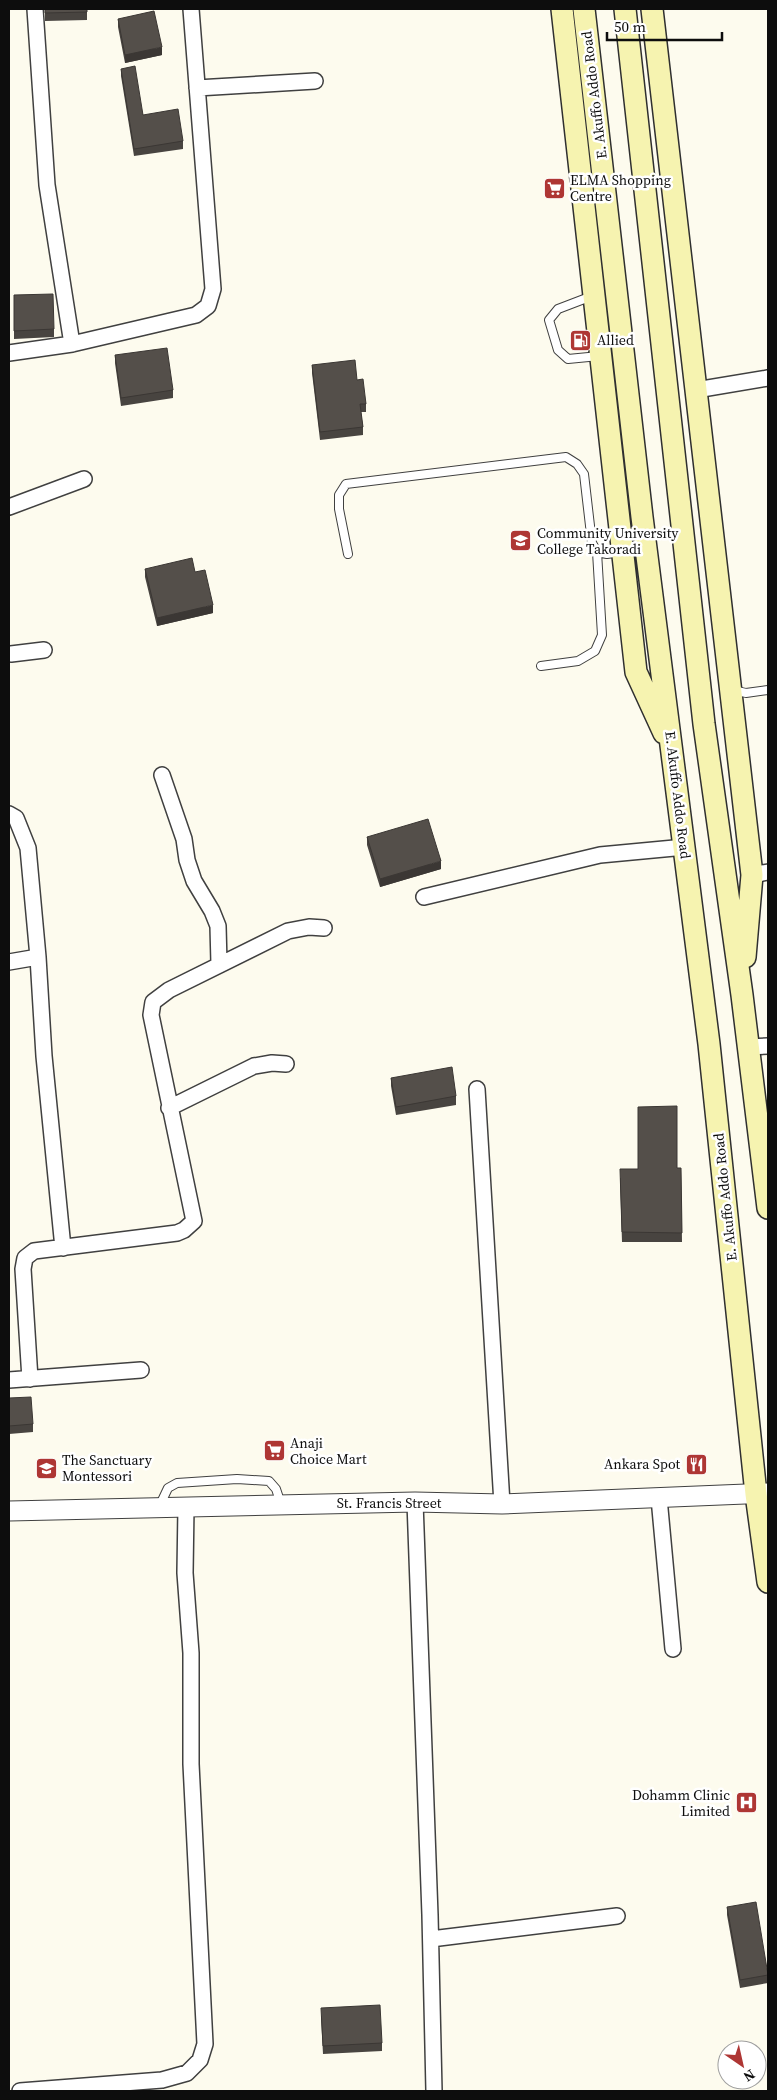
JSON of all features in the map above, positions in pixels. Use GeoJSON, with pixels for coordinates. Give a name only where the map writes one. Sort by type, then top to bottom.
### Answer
{"type":"FeatureCollection","features":[{"type":"Feature","properties":{"kind":"main road"},"geometry":{"type":"LineString","coordinates":[[562,9],[636,672],[673,754]]}},
{"type":"Feature","properties":{"kind":"main road","name":"E. Akuffo Addo Road"},"geometry":{"type":"LineString","coordinates":[[584,9],[642,517],[685,847],[762,1493],[768,1582]]}},
{"type":"Feature","properties":{"kind":"main road"},"geometry":{"type":"LineString","coordinates":[[625,9],[704,724],[742,995],[758,1046],[768,1208]]}},
{"type":"Feature","properties":{"kind":"main road"},"geometry":{"type":"LineString","coordinates":[[652,9],[731,689],[760,874],[742,995]]}},
{"type":"Feature","properties":{"kind":"street"},"geometry":{"type":"LineString","coordinates":[[35,9],[47,184],[72,344]]}},
{"type":"Feature","properties":{"kind":"street"},"geometry":{"type":"LineString","coordinates":[[9,353],[72,344],[196,315],[208,306],[213,289],[191,9]]}},
{"type":"Feature","properties":{"kind":"street"},"geometry":{"type":"LineString","coordinates":[[197,88],[316,81]]}},
{"type":"Feature","properties":{"kind":"street"},"geometry":{"type":"LineString","coordinates":[[696,390],[768,378]]}},
{"type":"Feature","properties":{"kind":"street"},"geometry":{"type":"LineString","coordinates":[[9,507],[84,479]]}},
{"type":"Feature","properties":{"kind":"street"},"geometry":{"type":"LineString","coordinates":[[9,651],[44,650]]}},
{"type":"Feature","properties":{"kind":"street"},"geometry":{"type":"LineString","coordinates":[[162,775],[184,840],[187,860],[194,881],[212,911],[218,926],[219,964]]}},
{"type":"Feature","properties":{"kind":"street"},"geometry":{"type":"LineString","coordinates":[[9,814],[16,818],[28,848],[38,957],[44,1056],[63,1248]]}},
{"type":"Feature","properties":{"kind":"street"},"geometry":{"type":"LineString","coordinates":[[424,897],[600,855],[685,847]]}},
{"type":"Feature","properties":{"kind":"street"},"geometry":{"type":"LineString","coordinates":[[30,1379],[23,1269],[25,1258],[34,1251],[177,1233],[184,1230],[194,1221],[151,1015],[153,1002],[169,990],[288,931],[309,927],[324,928]]}},
{"type":"Feature","properties":{"kind":"street"},"geometry":{"type":"LineString","coordinates":[[9,962],[38,957]]}},
{"type":"Feature","properties":{"kind":"street"},"geometry":{"type":"LineString","coordinates":[[169,1108],[254,1066],[272,1063],[286,1064]]}},
{"type":"Feature","properties":{"kind":"street"},"geometry":{"type":"LineString","coordinates":[[477,1089],[502,1504]]}},
{"type":"Feature","properties":{"kind":"street"},"geometry":{"type":"LineString","coordinates":[[9,1380],[141,1370]]}},
{"type":"Feature","properties":{"kind":"street","name":"St. Francis Street"},"geometry":{"type":"LineString","coordinates":[[9,1512],[281,1504],[415,1502],[502,1504],[762,1493]]}},
{"type":"Feature","properties":{"kind":"street"},"geometry":{"type":"LineString","coordinates":[[659,1498],[674,1649]]}},
{"type":"Feature","properties":{"kind":"street"},"geometry":{"type":"LineString","coordinates":[[415,1502],[431,1938],[434,2091]]}},
{"type":"Feature","properties":{"kind":"street"},"geometry":{"type":"LineString","coordinates":[[20,2091],[162,2080],[187,2073],[200,2060],[205,2044],[191,1764],[191,1653],[185,1572],[186,1507]]}},
{"type":"Feature","properties":{"kind":"street"},"geometry":{"type":"LineString","coordinates":[[431,1938],[617,1916]]}},
{"type":"Feature","properties":{"kind":"lane"},"geometry":{"type":"LineString","coordinates":[[594,296],[558,309],[549,320],[558,350],[568,359],[601,356]]}},
{"type":"Feature","properties":{"kind":"lane"},"geometry":{"type":"LineString","coordinates":[[348,554],[339,509],[339,495],[346,484],[566,456],[577,464],[584,474],[592,543],[597,552],[602,634],[595,651],[578,661],[541,666]]}},
{"type":"Feature","properties":{"kind":"lane"},"geometry":{"type":"LineString","coordinates":[[597,552],[607,554],[623,552]]}},
{"type":"Feature","properties":{"kind":"lane"},"geometry":{"type":"LineString","coordinates":[[731,689],[746,693],[768,690]]}},
{"type":"Feature","properties":{"kind":"lane"},"geometry":{"type":"LineString","coordinates":[[159,1507],[168,1488],[177,1483],[237,1479],[268,1481],[276,1489],[281,1504]]}},
{"type":"Feature","properties":{"kind":"building"},"geometry":{"type":"Polygon","coordinates":[[[45,9],[87,9],[87,12],[45,13],[45,9]]]}},
{"type":"Feature","properties":{"kind":"building"},"geometry":{"type":"Polygon","coordinates":[[[154,11],[162,47],[125,55],[118,19],[154,11]]]}},
{"type":"Feature","properties":{"kind":"building"},"geometry":{"type":"Polygon","coordinates":[[[135,66],[143,115],[178,109],[183,141],[134,149],[121,69],[135,66]]]}},
{"type":"Feature","properties":{"kind":"building"},"geometry":{"type":"Polygon","coordinates":[[[53,294],[54,329],[14,331],[14,295],[53,294]]]}},
{"type":"Feature","properties":{"kind":"building"},"geometry":{"type":"Polygon","coordinates":[[[167,348],[173,390],[121,398],[115,355],[167,348]]]}},
{"type":"Feature","properties":{"kind":"building"},"geometry":{"type":"Polygon","coordinates":[[[355,360],[357,380],[363,379],[366,404],[360,404],[363,427],[320,432],[312,365],[355,360]]]}},
{"type":"Feature","properties":{"kind":"building"},"geometry":{"type":"Polygon","coordinates":[[[192,558],[195,572],[205,570],[213,605],[157,618],[145,569],[192,558]]]}},
{"type":"Feature","properties":{"kind":"building"},"geometry":{"type":"Polygon","coordinates":[[[428,819],[441,861],[380,879],[367,837],[428,819]]]}},
{"type":"Feature","properties":{"kind":"building"},"geometry":{"type":"Polygon","coordinates":[[[452,1067],[456,1096],[396,1107],[391,1078],[452,1067]]]}},
{"type":"Feature","properties":{"kind":"building"},"geometry":{"type":"Polygon","coordinates":[[[677,1106],[677,1168],[681,1168],[682,1233],[622,1232],[620,1169],[638,1169],[638,1107],[677,1106]]]}},
{"type":"Feature","properties":{"kind":"building"},"geometry":{"type":"Polygon","coordinates":[[[31,1397],[33,1424],[9,1426],[9,1398],[31,1397]]]}},
{"type":"Feature","properties":{"kind":"building"},"geometry":{"type":"Polygon","coordinates":[[[756,1902],[768,1975],[740,1980],[727,1907],[756,1902]]]}},
{"type":"Feature","properties":{"kind":"building"},"geometry":{"type":"Polygon","coordinates":[[[380,2005],[382,2043],[323,2046],[321,2008],[380,2005]]]}},
{"type":"Feature","properties":{"kind":"place","name":"ELMA Shopping Centre"},"geometry":{"type":"Point","coordinates":[554,188]}},
{"type":"Feature","properties":{"kind":"place","name":"Allied"},"geometry":{"type":"Point","coordinates":[581,340]}},
{"type":"Feature","properties":{"kind":"place","name":"Community University College Takoradi"},"geometry":{"type":"Point","coordinates":[521,541]}},
{"type":"Feature","properties":{"kind":"place","name":"Anaji Choice Mart"},"geometry":{"type":"Point","coordinates":[274,1451]}},
{"type":"Feature","properties":{"kind":"place","name":"Ankara Spot"},"geometry":{"type":"Point","coordinates":[696,1464]}},
{"type":"Feature","properties":{"kind":"place","name":"The Sanctuary Montessori"},"geometry":{"type":"Point","coordinates":[46,1468]}},
{"type":"Feature","properties":{"kind":"place","name":"Dohamm Clinic Limited"},"geometry":{"type":"Point","coordinates":[746,1803]}}]}
